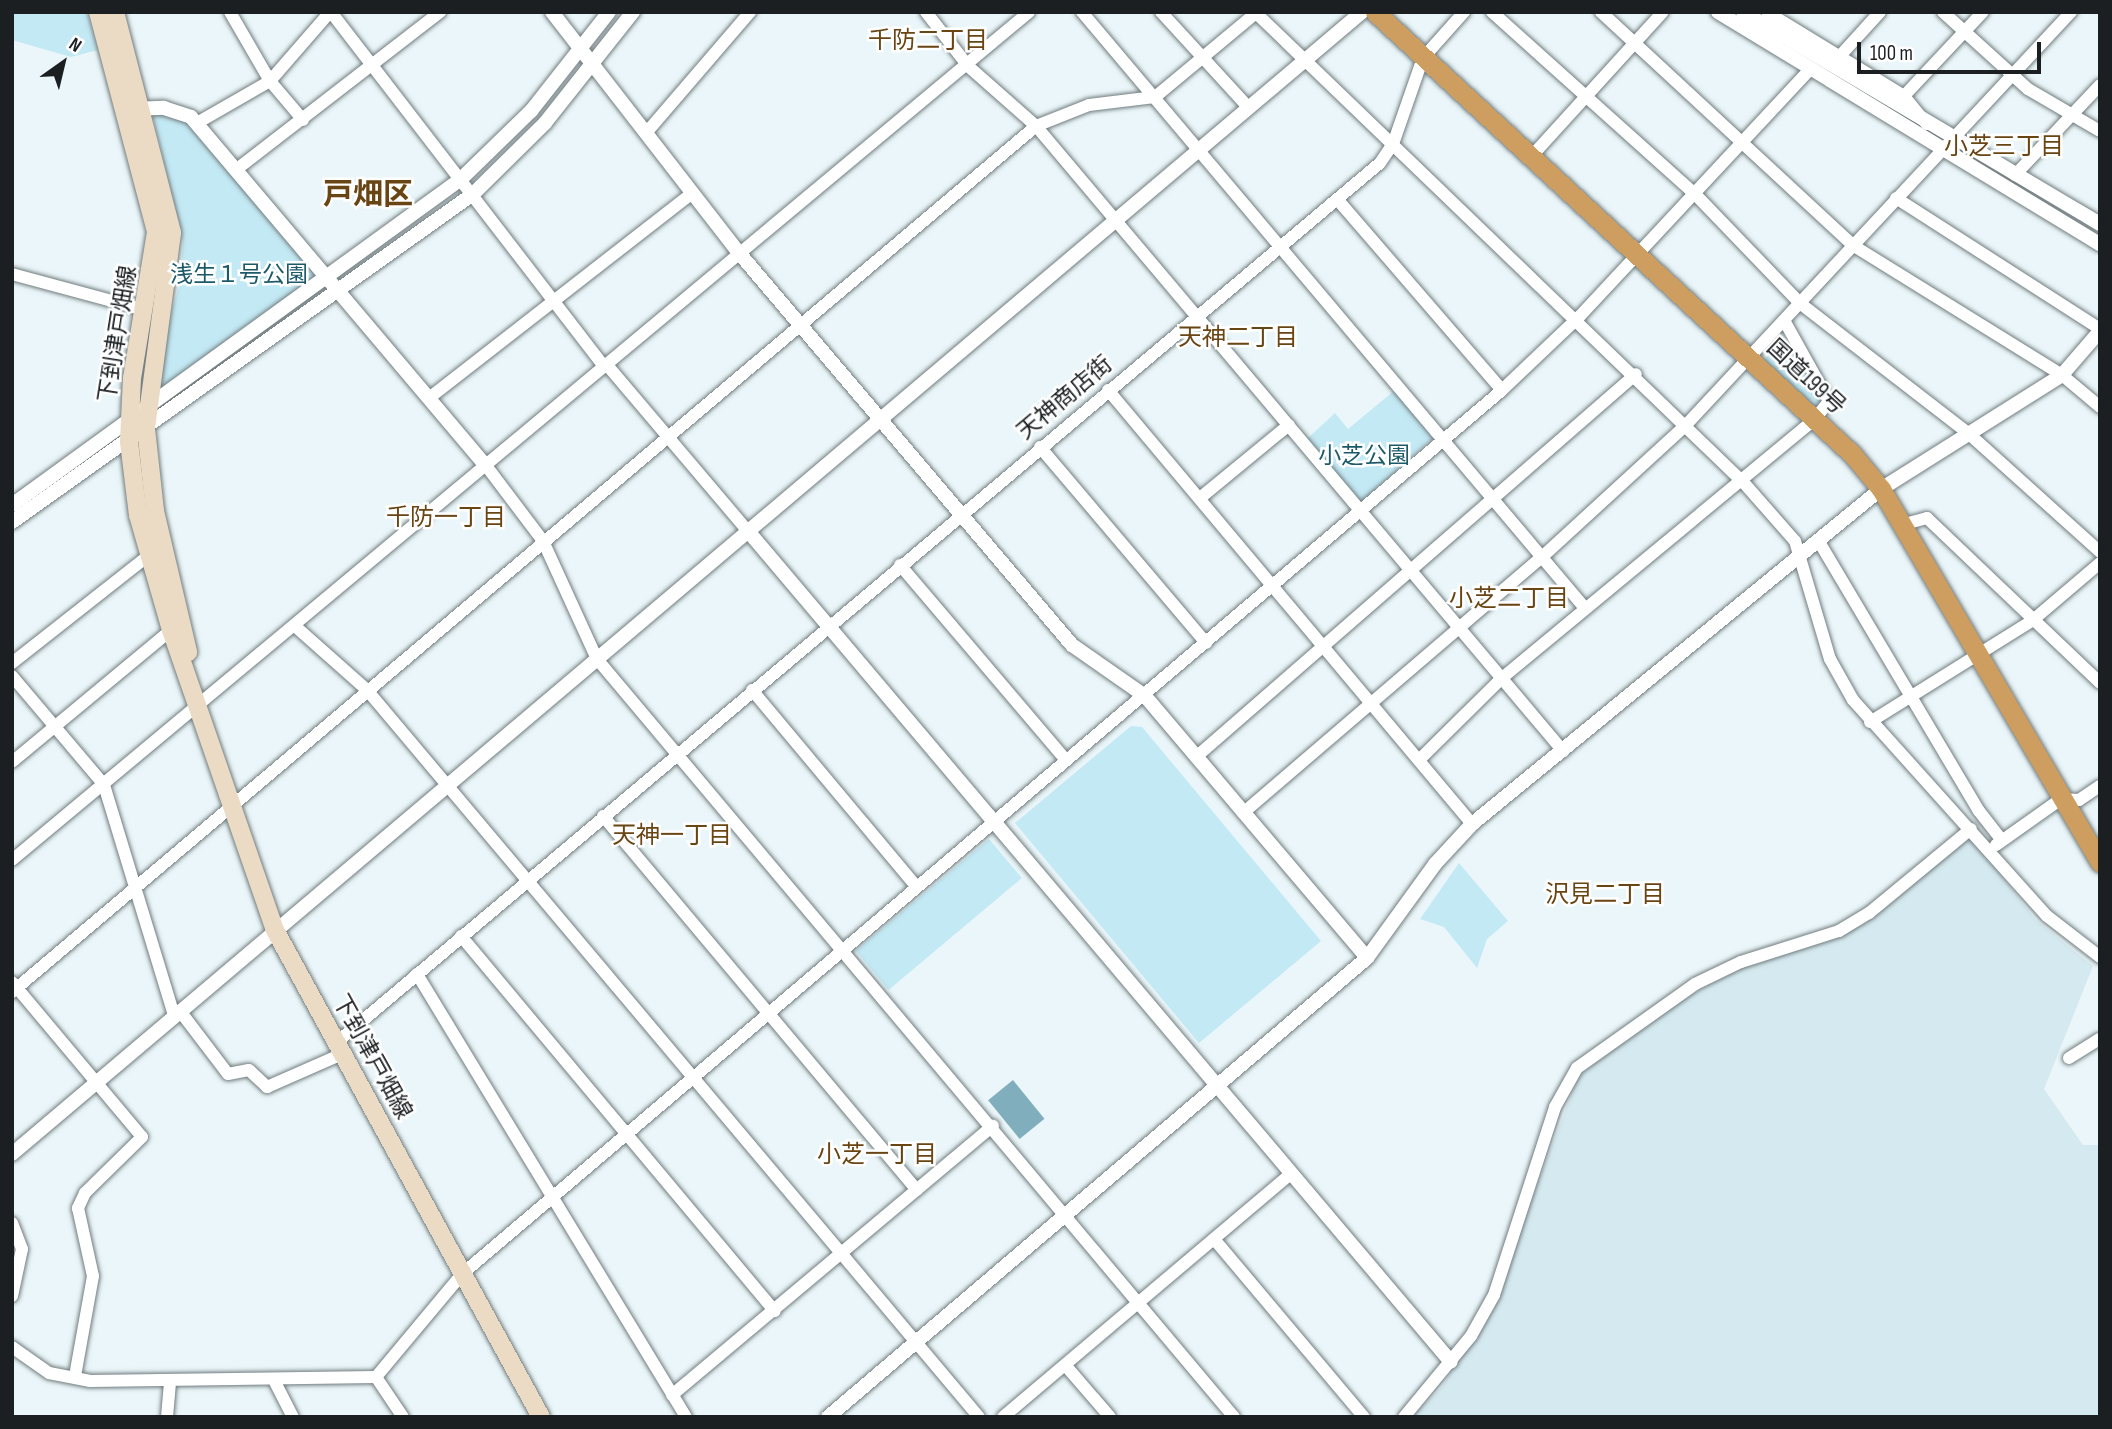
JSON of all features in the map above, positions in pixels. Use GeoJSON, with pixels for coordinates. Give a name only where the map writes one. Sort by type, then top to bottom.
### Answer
{"type":"FeatureCollection","features":[{"type":"Feature","properties":{"kind":"highway","name":"国道199号"},"geometry":{"type":"LineString","coordinates":[[1375,12],[1635,256],[1815,419],[1881,489],[1976,658],[2100,862]]}},
{"type":"Feature","properties":{"kind":"main road","name":"下到津戸畑線"},"geometry":{"type":"LineString","coordinates":[[97,12],[134,109],[172,233],[146,405],[146,429],[155,511],[199,704]]}},
{"type":"Feature","properties":{"kind":"main road","name":"下到津戸畑線"},"geometry":{"type":"LineString","coordinates":[[116,12],[156,232],[129,418],[129,442],[149,555],[171,630],[199,704],[275,930],[541,1417]]}},
{"type":"Feature","properties":{"kind":"street"},"geometry":{"type":"LineString","coordinates":[[230,12],[270,81],[303,120]]}},
{"type":"Feature","properties":{"kind":"street"},"geometry":{"type":"LineString","coordinates":[[197,123],[270,81],[331,12],[370,67],[473,194],[605,366],[669,437],[1451,1362]]}},
{"type":"Feature","properties":{"kind":"street"},"geometry":{"type":"LineString","coordinates":[[237,169],[440,12]]}},
{"type":"Feature","properties":{"kind":"street"},"geometry":{"type":"LineString","coordinates":[[552,12],[740,254],[961,514],[1087,660],[1145,696],[1367,958]]}},
{"type":"Feature","properties":{"kind":"street"},"geometry":{"type":"LineString","coordinates":[[12,505],[146,405],[461,179],[531,111],[609,12]]}},
{"type":"Feature","properties":{"kind":"street"},"geometry":{"type":"LineString","coordinates":[[12,522],[340,293],[473,194],[545,123],[633,12]]}},
{"type":"Feature","properties":{"kind":"street"},"geometry":{"type":"LineString","coordinates":[[646,132],[750,12]]}},
{"type":"Feature","properties":{"kind":"street"},"geometry":{"type":"LineString","coordinates":[[926,12],[968,66],[1036,126],[1563,751]]}},
{"type":"Feature","properties":{"kind":"street"},"geometry":{"type":"LineString","coordinates":[[12,860],[296,627],[605,366],[968,66],[1028,12]]}},
{"type":"Feature","properties":{"kind":"street"},"geometry":{"type":"LineString","coordinates":[[1083,12],[1197,151],[1584,607]]}},
{"type":"Feature","properties":{"kind":"street"},"geometry":{"type":"LineString","coordinates":[[1161,12],[1203,61],[1249,108]]}},
{"type":"Feature","properties":{"kind":"street"},"geometry":{"type":"LineString","coordinates":[[12,1154],[1362,12]]}},
{"type":"Feature","properties":{"kind":"street"},"geometry":{"type":"LineString","coordinates":[[1394,144],[1423,58],[1464,12]]}},
{"type":"Feature","properties":{"kind":"street"},"geometry":{"type":"LineString","coordinates":[[1492,12],[1694,193],[1801,303],[1968,433],[2100,552]]}},
{"type":"Feature","properties":{"kind":"street"},"geometry":{"type":"LineString","coordinates":[[1601,12],[1854,246],[2062,375],[2100,407]]}},
{"type":"Feature","properties":{"kind":"street"},"geometry":{"type":"LineString","coordinates":[[1530,158],[1663,12]]}},
{"type":"Feature","properties":{"kind":"street"},"geometry":{"type":"LineString","coordinates":[[1718,12],[1810,68],[1946,143],[2015,175],[2100,224]]}},
{"type":"Feature","properties":{"kind":"street"},"geometry":{"type":"LineString","coordinates":[[1743,12],[1927,124],[1946,143],[2100,244]]}},
{"type":"Feature","properties":{"kind":"street"},"geometry":{"type":"LineString","coordinates":[[1839,57],[1880,12]]}},
{"type":"Feature","properties":{"kind":"street"},"geometry":{"type":"LineString","coordinates":[[1943,12],[2013,75],[2070,116],[2100,131]]}},
{"type":"Feature","properties":{"kind":"street"},"geometry":{"type":"LineString","coordinates":[[1904,96],[1983,12]]}},
{"type":"Feature","properties":{"kind":"street"},"geometry":{"type":"LineString","coordinates":[[1243,813],[1542,557],[1686,425],[1751,360],[1946,143],[2071,12]]}},
{"type":"Feature","properties":{"kind":"street"},"geometry":{"type":"LineString","coordinates":[[75,1376],[93,1276],[78,1208],[85,1193],[142,1137],[14,987],[136,887],[1036,126],[1089,105],[1155,97],[1203,61],[1256,13],[1579,317],[1744,483],[1800,555],[1830,659],[1870,722],[1990,849],[2047,916],[2100,957]]}},
{"type":"Feature","properties":{"kind":"street"},"geometry":{"type":"LineString","coordinates":[[1773,14],[1904,96],[1920,108],[1927,124]]}},
{"type":"Feature","properties":{"kind":"street"},"geometry":{"type":"LineString","coordinates":[[12,1347],[48,1373],[75,1376],[170,1383],[376,1377],[462,1274],[1502,390],[1579,317],[1810,68]]}},
{"type":"Feature","properties":{"kind":"street"},"geometry":{"type":"LineString","coordinates":[[2015,175],[2100,85]]}},
{"type":"Feature","properties":{"kind":"street"},"geometry":{"type":"LineString","coordinates":[[134,109],[164,108],[197,123],[237,169],[487,467],[543,541],[597,659],[1067,1213],[1234,1417]]}},
{"type":"Feature","properties":{"kind":"street","name":"天神商店街"},"geometry":{"type":"LineString","coordinates":[[177,1014],[228,1074],[249,1070],[267,1087],[339,1049],[461,936],[1196,315],[1338,199],[1394,144]]}},
{"type":"Feature","properties":{"kind":"street"},"geometry":{"type":"LineString","coordinates":[[429,398],[692,193]]}},
{"type":"Feature","properties":{"kind":"street"},"geometry":{"type":"LineString","coordinates":[[828,1417],[1367,958],[1435,863],[1472,824],[1881,489],[2062,375],[2100,330],[1896,198]]}},
{"type":"Feature","properties":{"kind":"street"},"geometry":{"type":"LineString","coordinates":[[1338,199],[1502,390]]}},
{"type":"Feature","properties":{"kind":"street"},"geometry":{"type":"LineString","coordinates":[[12,274],[145,310]]}},
{"type":"Feature","properties":{"kind":"street"},"geometry":{"type":"LineString","coordinates":[[1419,760],[1502,678],[1584,607],[1744,483],[1815,419],[1829,401],[1785,322]]}},
{"type":"Feature","properties":{"kind":"street"},"geometry":{"type":"LineString","coordinates":[[1196,757],[1636,374]]}},
{"type":"Feature","properties":{"kind":"street"},"geometry":{"type":"LineString","coordinates":[[1108,390],[1472,824]]}},
{"type":"Feature","properties":{"kind":"street"},"geometry":{"type":"LineString","coordinates":[[1200,498],[1289,425]]}},
{"type":"Feature","properties":{"kind":"street"},"geometry":{"type":"LineString","coordinates":[[1040,447],[1206,643]]}},
{"type":"Feature","properties":{"kind":"street"},"geometry":{"type":"LineString","coordinates":[[1901,525],[1927,518],[2100,683]]}},
{"type":"Feature","properties":{"kind":"street"},"geometry":{"type":"LineString","coordinates":[[1818,540],[2003,840]]}},
{"type":"Feature","properties":{"kind":"street"},"geometry":{"type":"LineString","coordinates":[[12,663],[149,555]]}},
{"type":"Feature","properties":{"kind":"street"},"geometry":{"type":"LineString","coordinates":[[1870,722],[2033,620],[2100,563]]}},
{"type":"Feature","properties":{"kind":"street"},"geometry":{"type":"LineString","coordinates":[[900,565],[1066,760]]}},
{"type":"Feature","properties":{"kind":"street"},"geometry":{"type":"LineString","coordinates":[[296,627],[367,690],[979,1417]]}},
{"type":"Feature","properties":{"kind":"street"},"geometry":{"type":"LineString","coordinates":[[12,762],[171,630]]}},
{"type":"Feature","properties":{"kind":"street"},"geometry":{"type":"LineString","coordinates":[[12,676],[104,785],[177,1014]]}},
{"type":"Feature","properties":{"kind":"street"},"geometry":{"type":"LineString","coordinates":[[752,690],[917,887]]}},
{"type":"Feature","properties":{"kind":"street"},"geometry":{"type":"LineString","coordinates":[[1990,849],[2061,799],[2079,800],[2100,786]]}},
{"type":"Feature","properties":{"kind":"street"},"geometry":{"type":"LineString","coordinates":[[603,816],[916,1190]]}},
{"type":"Feature","properties":{"kind":"street"},"geometry":{"type":"LineString","coordinates":[[1404,1417],[1451,1362],[1494,1295],[1561,1094],[1572,1074],[1695,984],[1741,962],[1839,931],[1869,913],[1971,829]]}},
{"type":"Feature","properties":{"kind":"street"},"geometry":{"type":"LineString","coordinates":[[461,936],[775,1311]]}},
{"type":"Feature","properties":{"kind":"street"},"geometry":{"type":"LineString","coordinates":[[417,974],[686,1417]]}},
{"type":"Feature","properties":{"kind":"street"},"geometry":{"type":"LineString","coordinates":[[2069,1058],[2100,1039]]}},
{"type":"Feature","properties":{"kind":"street"},"geometry":{"type":"LineString","coordinates":[[672,1395],[993,1126]]}},
{"type":"Feature","properties":{"kind":"street"},"geometry":{"type":"LineString","coordinates":[[1003,1417],[1291,1174]]}},
{"type":"Feature","properties":{"kind":"street"},"geometry":{"type":"LineString","coordinates":[[12,1223],[22,1249],[12,1296]]}},
{"type":"Feature","properties":{"kind":"street"},"geometry":{"type":"LineString","coordinates":[[1214,1238],[1364,1417]]}},
{"type":"Feature","properties":{"kind":"street"},"geometry":{"type":"LineString","coordinates":[[1066,1366],[1110,1417]]}},
{"type":"Feature","properties":{"kind":"street"},"geometry":{"type":"LineString","coordinates":[[376,1377],[403,1417]]}},
{"type":"Feature","properties":{"kind":"street"},"geometry":{"type":"LineString","coordinates":[[275,1382],[293,1417]]}},
{"type":"Feature","properties":{"kind":"street"},"geometry":{"type":"LineString","coordinates":[[167,1417],[170,1383]]}},
{"type":"Feature","properties":{"kind":"shaded area"},"geometry":{"type":"Polygon","coordinates":[[[1970,836],[2036,920],[2093,966],[2044,1089],[2083,1145],[2100,1145],[2100,1417],[1412,1417],[1441,1388],[1491,1307],[1580,1072],[1663,1009],[1753,962],[1861,924],[1970,836]]]}},
{"type":"Feature","properties":{"kind":"shaded area"},"geometry":{"type":"Polygon","coordinates":[[[1013,1080],[1044,1119],[1020,1139],[988,1100],[1013,1080]]]}},
{"type":"Feature","properties":{"kind":"green space"},"geometry":{"type":"Polygon","coordinates":[[[12,12],[87,12],[98,50],[71,57],[12,40],[12,12]]]}},
{"type":"Feature","properties":{"kind":"green space","name":"浅生１号公園"},"geometry":{"type":"Polygon","coordinates":[[[164,114],[188,123],[327,287],[153,407],[154,372],[179,286],[183,242],[153,115],[164,114]]]}},
{"type":"Feature","properties":{"kind":"green space"},"geometry":{"type":"Polygon","coordinates":[[[1783,335],[1823,398],[1816,410],[1764,360],[1783,335]]]}},
{"type":"Feature","properties":{"kind":"green space","name":"小芝公園"},"geometry":{"type":"Polygon","coordinates":[[[1395,390],[1433,438],[1361,502],[1307,439],[1335,413],[1348,429],[1395,390]]]}},
{"type":"Feature","properties":{"kind":"green space"},"geometry":{"type":"Polygon","coordinates":[[[1131,726],[1142,727],[1321,941],[1199,1043],[1015,823],[1131,726]]]}},
{"type":"Feature","properties":{"kind":"green space"},"geometry":{"type":"Polygon","coordinates":[[[989,839],[1022,878],[888,990],[856,951],[989,839]]]}},
{"type":"Feature","properties":{"kind":"green space"},"geometry":{"type":"Polygon","coordinates":[[[1459,863],[1508,921],[1487,939],[1477,968],[1444,927],[1420,919],[1459,863]]]}},
{"type":"Feature","properties":{"kind":"district","name":"千防二丁目"},"geometry":{"type":"Point","coordinates":[928,41]}},
{"type":"Feature","properties":{"kind":"district","name":"小芝三丁目"},"geometry":{"type":"Point","coordinates":[2004,147]}},
{"type":"Feature","properties":{"kind":"district","name":"戸畑区"},"geometry":{"type":"Point","coordinates":[368,195]}},
{"type":"Feature","properties":{"kind":"district","name":"天神二丁目"},"geometry":{"type":"Point","coordinates":[1238,338]}},
{"type":"Feature","properties":{"kind":"district","name":"千防一丁目"},"geometry":{"type":"Point","coordinates":[446,518]}},
{"type":"Feature","properties":{"kind":"district","name":"小芝二丁目"},"geometry":{"type":"Point","coordinates":[1509,599]}},
{"type":"Feature","properties":{"kind":"district","name":"天神一丁目"},"geometry":{"type":"Point","coordinates":[672,836]}},
{"type":"Feature","properties":{"kind":"district","name":"沢見二丁目"},"geometry":{"type":"Point","coordinates":[1605,895]}},
{"type":"Feature","properties":{"kind":"district","name":"小芝一丁目"},"geometry":{"type":"Point","coordinates":[877,1155]}}]}
